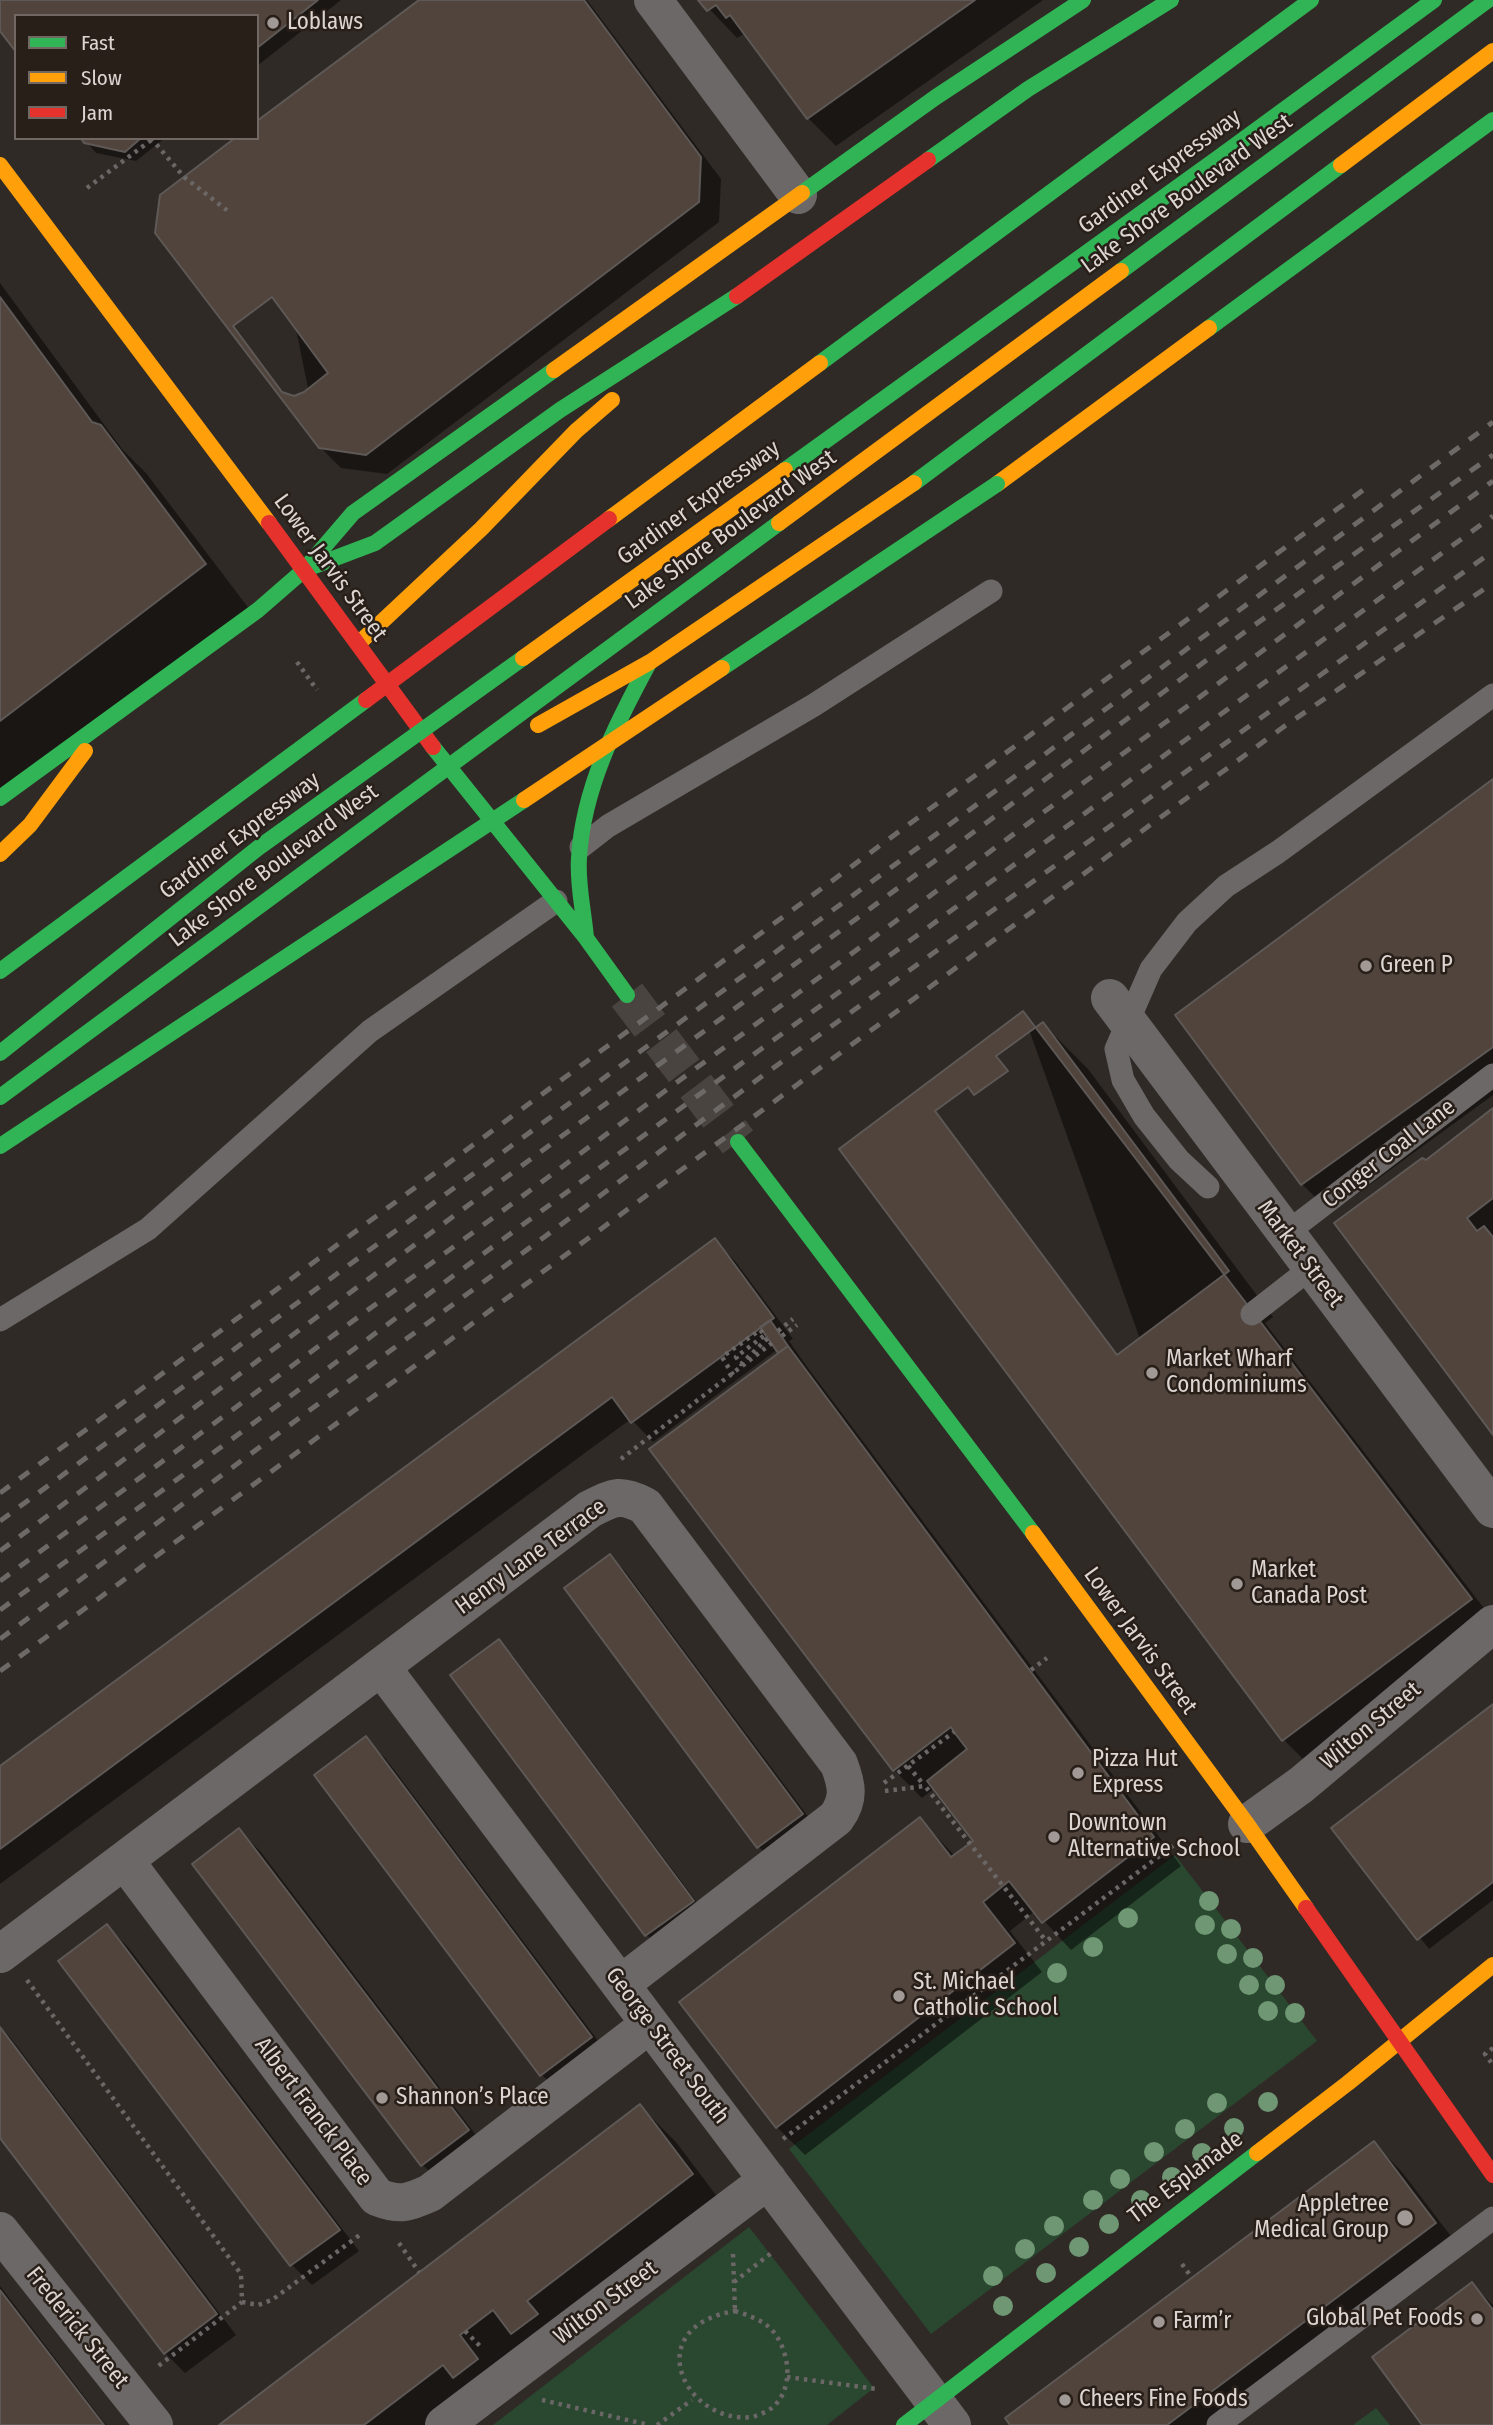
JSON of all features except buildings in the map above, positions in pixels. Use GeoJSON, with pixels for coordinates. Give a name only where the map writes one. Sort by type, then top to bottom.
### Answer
{"type":"FeatureCollection","features":[{"type":"Feature","properties":{"kind":"main road"},"geometry":{"type":"LineString","coordinates":[[0,798],[258,610],[304,570],[353,513],[936,97],[1083,0]]}},
{"type":"Feature","properties":{"kind":"main road"},"geometry":{"type":"LineString","coordinates":[[304,570],[375,543],[560,410],[712,314],[1028,89],[1171,0]]}},
{"type":"Feature","properties":{"kind":"main road","name":"Gardiner Expressway"},"geometry":{"type":"LineString","coordinates":[[0,971],[1311,0]]}},
{"type":"Feature","properties":{"kind":"main road","name":"Gardiner Expressway"},"geometry":{"type":"LineString","coordinates":[[0,1053],[258,848],[1434,0]]}},
{"type":"Feature","properties":{"kind":"main road","name":"Lake Shore Boulevard West"},"geometry":{"type":"LineString","coordinates":[[0,1097],[1488,0]]}},
{"type":"Feature","properties":{"kind":"main road"},"geometry":{"type":"LineString","coordinates":[[447,767],[549,721],[650,662],[895,498],[1493,51]]}},
{"type":"Feature","properties":{"kind":"main road"},"geometry":{"type":"LineString","coordinates":[[0,1146],[470,837],[997,484],[1493,120]]}},
{"type":"Feature","properties":{"kind":"main road","name":"Lower Jarvis Street"},"geometry":{"type":"LineString","coordinates":[[0,165],[304,570],[447,767],[586,938],[627,995]]}},
{"type":"Feature","properties":{"kind":"main road"},"geometry":{"type":"LineString","coordinates":[[358,644],[481,529],[576,431],[712,314]]}},
{"type":"Feature","properties":{"kind":"main road"},"geometry":{"type":"LineString","coordinates":[[586,938],[579,859],[588,802],[615,724],[650,662]]}},
{"type":"Feature","properties":{"kind":"main road"},"geometry":{"type":"LineString","coordinates":[[0,854],[30,825],[109,719]]}},
{"type":"Feature","properties":{"kind":"main road","name":"Lower Jarvis Street"},"geometry":{"type":"LineString","coordinates":[[738,1142],[992,1478],[1247,1824],[1493,2175]]}},
{"type":"Feature","properties":{"kind":"main road","name":"The Esplanade"},"geometry":{"type":"LineString","coordinates":[[904,2425],[943,2413],[1493,1965]]}},
{"type":"Feature","properties":{"kind":"street"},"geometry":{"type":"LineString","coordinates":[[653,0],[798,195]]}},
{"type":"Feature","properties":{"kind":"street","name":"Market Street"},"geometry":{"type":"LineString","coordinates":[[1119,1010],[1493,1509]]}},
{"type":"Feature","properties":{"kind":"street","name":"Henry Lane Terrace"},"geometry":{"type":"LineString","coordinates":[[11,1964],[125,1861],[590,1509],[614,1497],[629,1498],[645,1506],[653,1516],[839,1764],[848,1794],[845,1806],[836,1818],[621,1984]]}},
{"type":"Feature","properties":{"kind":"street","name":"Wilton Street"},"geometry":{"type":"LineString","coordinates":[[1247,1824],[1301,1785],[1493,1624]]}},
{"type":"Feature","properties":{"kind":"street","name":"George Street South"},"geometry":{"type":"LineString","coordinates":[[382,1668],[943,2413]]}},
{"type":"Feature","properties":{"kind":"street","name":"Albert Franck Place"},"geometry":{"type":"LineString","coordinates":[[125,1861],[377,2197],[390,2202],[408,2203],[430,2193],[650,2024]]}},
{"type":"Feature","properties":{"kind":"street","name":"Wilton Street"},"geometry":{"type":"LineString","coordinates":[[444,2425],[768,2180]]}},
{"type":"Feature","properties":{"kind":"street","name":"Frederick Street"},"geometry":{"type":"LineString","coordinates":[[0,2231],[154,2425]]}},
{"type":"Feature","properties":{"kind":"lane"},"geometry":{"type":"LineString","coordinates":[[581,847],[608,826],[814,705],[991,591]]}},
{"type":"Feature","properties":{"kind":"lane"},"geometry":{"type":"LineString","coordinates":[[1208,1187],[1179,1160],[1151,1125],[1123,1080],[1116,1049],[1119,1010],[1187,922],[1226,887],[1493,695]]}},
{"type":"Feature","properties":{"kind":"lane"},"geometry":{"type":"LineString","coordinates":[[0,1320],[148,1229],[370,1031],[556,901]]}},
{"type":"Feature","properties":{"kind":"lane","name":"Conger Coal Lane"},"geometry":{"type":"LineString","coordinates":[[1285,1234],[1493,1075]]}},
{"type":"Feature","properties":{"kind":"lane"},"geometry":{"type":"LineString","coordinates":[[1252,1314],[1311,1268]]}},
{"type":"Feature","properties":{"kind":"lane"},"geometry":{"type":"LineString","coordinates":[[1218,2425],[1493,2218]]}},
{"type":"Feature","properties":{"kind":"path"},"geometry":{"type":"LineString","coordinates":[[87,188],[149,140]]}},
{"type":"Feature","properties":{"kind":"path"},"geometry":{"type":"LineString","coordinates":[[154,140],[184,177],[228,211]]}},
{"type":"Feature","properties":{"kind":"path"},"geometry":{"type":"LineString","coordinates":[[297,662],[320,694]]}},
{"type":"Feature","properties":{"kind":"path"},"geometry":{"type":"LineString","coordinates":[[778,1331],[793,1319]]}},
{"type":"Feature","properties":{"kind":"path"},"geometry":{"type":"LineString","coordinates":[[782,1336],[797,1325]]}},
{"type":"Feature","properties":{"kind":"path"},"geometry":{"type":"LineString","coordinates":[[619,1471],[621,1459],[733,1375],[770,1341],[741,1363],[736,1357],[765,1335],[760,1329],[722,1357],[733,1375]]}},
{"type":"Feature","properties":{"kind":"path"},"geometry":{"type":"LineString","coordinates":[[1031,1670],[1046,1658]]}},
{"type":"Feature","properties":{"kind":"path"},"geometry":{"type":"LineString","coordinates":[[882,1784],[954,1732]]}},
{"type":"Feature","properties":{"kind":"path"},"geometry":{"type":"LineString","coordinates":[[908,1766],[1046,1941]]}},
{"type":"Feature","properties":{"kind":"path"},"geometry":{"type":"LineString","coordinates":[[884,1791],[925,1786]]}},
{"type":"Feature","properties":{"kind":"path"},"geometry":{"type":"LineString","coordinates":[[778,2142],[1182,1839]]}},
{"type":"Feature","properties":{"kind":"path"},"geometry":{"type":"LineString","coordinates":[[11,1964],[241,2274],[242,2302]]}},
{"type":"Feature","properties":{"kind":"path"},"geometry":{"type":"LineString","coordinates":[[1493,2048],[1485,2054],[1493,2065]]}},
{"type":"Feature","properties":{"kind":"path"},"geometry":{"type":"LineString","coordinates":[[149,2373],[242,2302],[258,2305],[272,2300],[363,2232]]}},
{"type":"Feature","properties":{"kind":"path"},"geometry":{"type":"LineString","coordinates":[[393,2234],[418,2272]]}},
{"type":"Feature","properties":{"kind":"path"},"geometry":{"type":"LineString","coordinates":[[733,2243],[735,2311]]}},
{"type":"Feature","properties":{"kind":"path"},"geometry":{"type":"LineString","coordinates":[[733,2282],[776,2249]]}},
{"type":"Feature","properties":{"kind":"path"},"geometry":{"type":"LineString","coordinates":[[1182,2264],[1192,2278]]}},
{"type":"Feature","properties":{"kind":"path"},"geometry":{"type":"LineString","coordinates":[[735,2311],[754,2318],[772,2330],[788,2363],[787,2377],[777,2404],[765,2413],[746,2420],[727,2421],[710,2415],[692,2400],[680,2375],[681,2348],[688,2334],[697,2325],[717,2314],[735,2311]]}},
{"type":"Feature","properties":{"kind":"path"},"geometry":{"type":"LineString","coordinates":[[465,2331],[474,2340]]}},
{"type":"Feature","properties":{"kind":"path"},"geometry":{"type":"LineString","coordinates":[[787,2377],[878,2389]]}},
{"type":"Feature","properties":{"kind":"path"},"geometry":{"type":"LineString","coordinates":[[535,2398],[649,2425]]}},
{"type":"Feature","properties":{"kind":"path"},"geometry":{"type":"LineString","coordinates":[[657,2425],[692,2400]]}},
{"type":"Feature","properties":{"kind":"green space"},"geometry":{"type":"Polygon","coordinates":[[[1175,1855],[1317,2041],[931,2334],[789,2149],[1175,1855]]]}},
{"type":"Feature","properties":{"kind":"green space"},"geometry":{"type":"Polygon","coordinates":[[[749,2227],[874,2388],[827,2425],[493,2425],[749,2227]]]}},
{"type":"Feature","properties":{"kind":"green space"},"geometry":{"type":"Polygon","coordinates":[[[1376,2408],[1390,2425],[1353,2425],[1376,2408]]]}},
{"type":"Feature","properties":{"kind":"tunnel"},"geometry":{"type":"LineString","coordinates":[[627,995],[738,1142]]}},
{"type":"Feature","properties":{"kind":"railway"},"geometry":{"type":"LineString","coordinates":[[0,1521],[1493,422]]}},
{"type":"Feature","properties":{"kind":"railway"},"geometry":{"type":"LineString","coordinates":[[0,1551],[1242,634],[1493,455]]}},
{"type":"Feature","properties":{"kind":"railway"},"geometry":{"type":"LineString","coordinates":[[0,1581],[1493,481]]}},
{"type":"Feature","properties":{"kind":"railway"},"geometry":{"type":"LineString","coordinates":[[0,1493],[1370,485]]}},
{"type":"Feature","properties":{"kind":"railway"},"geometry":{"type":"LineString","coordinates":[[0,1610],[757,1052],[1493,516]]}},
{"type":"Feature","properties":{"kind":"railway"},"geometry":{"type":"LineString","coordinates":[[0,1639],[769,1071],[1493,551]]}},
{"type":"Feature","properties":{"kind":"railway"},"geometry":{"type":"LineString","coordinates":[[0,1671],[1282,728],[1493,583]]}},
{"type":"Feature","properties":{"kind":"traffic: fast"},"geometry":{"type":"LineString","coordinates":[[802,193],[936,97],[1083,0]]}},
{"type":"Feature","properties":{"kind":"traffic: fast"},"geometry":{"type":"LineString","coordinates":[[928,160],[1028,89],[1171,0]]}},
{"type":"Feature","properties":{"kind":"traffic: fast"},"geometry":{"type":"LineString","coordinates":[[820,363],[1311,0]]}},
{"type":"Feature","properties":{"kind":"traffic: fast"},"geometry":{"type":"LineString","coordinates":[[1225,153],[1434,0]]}},
{"type":"Feature","properties":{"kind":"traffic: fast"},"geometry":{"type":"LineString","coordinates":[[1121,271],[1488,0]]}},
{"type":"Feature","properties":{"kind":"traffic: fast"},"geometry":{"type":"LineString","coordinates":[[1209,328],[1493,120]]}},
{"type":"Feature","properties":{"kind":"traffic: fast"},"geometry":{"type":"LineString","coordinates":[[785,470],[1225,153]]}},
{"type":"Feature","properties":{"kind":"traffic: fast"},"geometry":{"type":"LineString","coordinates":[[914,483],[1341,165]]}},
{"type":"Feature","properties":{"kind":"traffic: fast"},"geometry":{"type":"LineString","coordinates":[[309,568],[375,543],[560,410],[737,296]]}},
{"type":"Feature","properties":{"kind":"traffic: fast"},"geometry":{"type":"LineString","coordinates":[[0,798],[258,610],[304,570],[353,513],[554,370]]}},
{"type":"Feature","properties":{"kind":"traffic: fast"},"geometry":{"type":"LineString","coordinates":[[722,668],[997,484]]}},
{"type":"Feature","properties":{"kind":"traffic: fast"},"geometry":{"type":"LineString","coordinates":[[0,1097],[779,523]]}},
{"type":"Feature","properties":{"kind":"traffic: fast"},"geometry":{"type":"LineString","coordinates":[[0,1053],[258,848],[523,658]]}},
{"type":"Feature","properties":{"kind":"traffic: fast"},"geometry":{"type":"LineString","coordinates":[[586,938],[579,858],[587,807],[613,733],[649,663]]}},
{"type":"Feature","properties":{"kind":"traffic: fast"},"geometry":{"type":"LineString","coordinates":[[0,971],[366,700]]}},
{"type":"Feature","properties":{"kind":"traffic: fast"},"geometry":{"type":"LineString","coordinates":[[433,747],[586,938],[627,995]]}},
{"type":"Feature","properties":{"kind":"traffic: fast"},"geometry":{"type":"LineString","coordinates":[[0,1146],[524,800]]}},
{"type":"Feature","properties":{"kind":"traffic: fast"},"geometry":{"type":"LineString","coordinates":[[738,1142],[1033,1533]]}},
{"type":"Feature","properties":{"kind":"traffic: fast"},"geometry":{"type":"LineString","coordinates":[[904,2425],[1257,2153]]}},
{"type":"Feature","properties":{"kind":"traffic: slow"},"geometry":{"type":"LineString","coordinates":[[1341,165],[1493,51]]}},
{"type":"Feature","properties":{"kind":"traffic: slow"},"geometry":{"type":"LineString","coordinates":[[0,165],[269,523]]}},
{"type":"Feature","properties":{"kind":"traffic: slow"},"geometry":{"type":"LineString","coordinates":[[554,370],[802,193]]}},
{"type":"Feature","properties":{"kind":"traffic: slow"},"geometry":{"type":"LineString","coordinates":[[779,523],[1121,271]]}},
{"type":"Feature","properties":{"kind":"traffic: slow"},"geometry":{"type":"LineString","coordinates":[[997,484],[1209,328]]}},
{"type":"Feature","properties":{"kind":"traffic: slow"},"geometry":{"type":"LineString","coordinates":[[609,519],[820,363]]}},
{"type":"Feature","properties":{"kind":"traffic: slow"},"geometry":{"type":"LineString","coordinates":[[358,644],[481,529],[576,431],[612,400]]}},
{"type":"Feature","properties":{"kind":"traffic: slow"},"geometry":{"type":"LineString","coordinates":[[523,658],[785,470]]}},
{"type":"Feature","properties":{"kind":"traffic: slow"},"geometry":{"type":"LineString","coordinates":[[538,725],[650,662],[914,483]]}},
{"type":"Feature","properties":{"kind":"traffic: slow"},"geometry":{"type":"LineString","coordinates":[[524,800],[722,668]]}},
{"type":"Feature","properties":{"kind":"traffic: slow"},"geometry":{"type":"LineString","coordinates":[[0,854],[30,825],[85,751]]}},
{"type":"Feature","properties":{"kind":"traffic: slow"},"geometry":{"type":"LineString","coordinates":[[1033,1533],[1306,1908]]}},
{"type":"Feature","properties":{"kind":"traffic: slow"},"geometry":{"type":"LineString","coordinates":[[1257,2153],[1493,1965]]}},
{"type":"Feature","properties":{"kind":"traffic: jam"},"geometry":{"type":"LineString","coordinates":[[737,296],[928,160]]}},
{"type":"Feature","properties":{"kind":"traffic: jam"},"geometry":{"type":"LineString","coordinates":[[366,700],[609,519]]}},
{"type":"Feature","properties":{"kind":"traffic: jam"},"geometry":{"type":"LineString","coordinates":[[269,523],[433,747]]}},
{"type":"Feature","properties":{"kind":"traffic: jam"},"geometry":{"type":"LineString","coordinates":[[1306,1908],[1493,2175]]}},
{"type":"Feature","properties":{"kind":"place","name":"Loblaws"},"geometry":{"type":"Point","coordinates":[273,23]}},
{"type":"Feature","properties":{"kind":"place","name":"Green P"},"geometry":{"type":"Point","coordinates":[1366,966]}},
{"type":"Feature","properties":{"kind":"place","name":"Market Wharf Condominiums"},"geometry":{"type":"Point","coordinates":[1152,1373]}},
{"type":"Feature","properties":{"kind":"place","name":"Market Canada Post"},"geometry":{"type":"Point","coordinates":[1237,1584]}},
{"type":"Feature","properties":{"kind":"place","name":"Pizza Hut Express"},"geometry":{"type":"Point","coordinates":[1078,1773]}},
{"type":"Feature","properties":{"kind":"place","name":"Downtown Alternative School"},"geometry":{"type":"Point","coordinates":[1054,1837]}},
{"type":"Feature","properties":{"kind":"place","name":"St. Michael Catholic School"},"geometry":{"type":"Point","coordinates":[899,1996]}},
{"type":"Feature","properties":{"kind":"place","name":"Shannon’s Place"},"geometry":{"type":"Point","coordinates":[382,2098]}},
{"type":"Feature","properties":{"kind":"place","name":"Appletree Medical Group"},"geometry":{"type":"Point","coordinates":[1405,2218]}},
{"type":"Feature","properties":{"kind":"place","name":"Global Pet Foods"},"geometry":{"type":"Point","coordinates":[1477,2319]}},
{"type":"Feature","properties":{"kind":"place","name":"Farm’r"},"geometry":{"type":"Point","coordinates":[1159,2322]}},
{"type":"Feature","properties":{"kind":"place","name":"Cheers Fine Foods"},"geometry":{"type":"Point","coordinates":[1065,2400]}}]}
